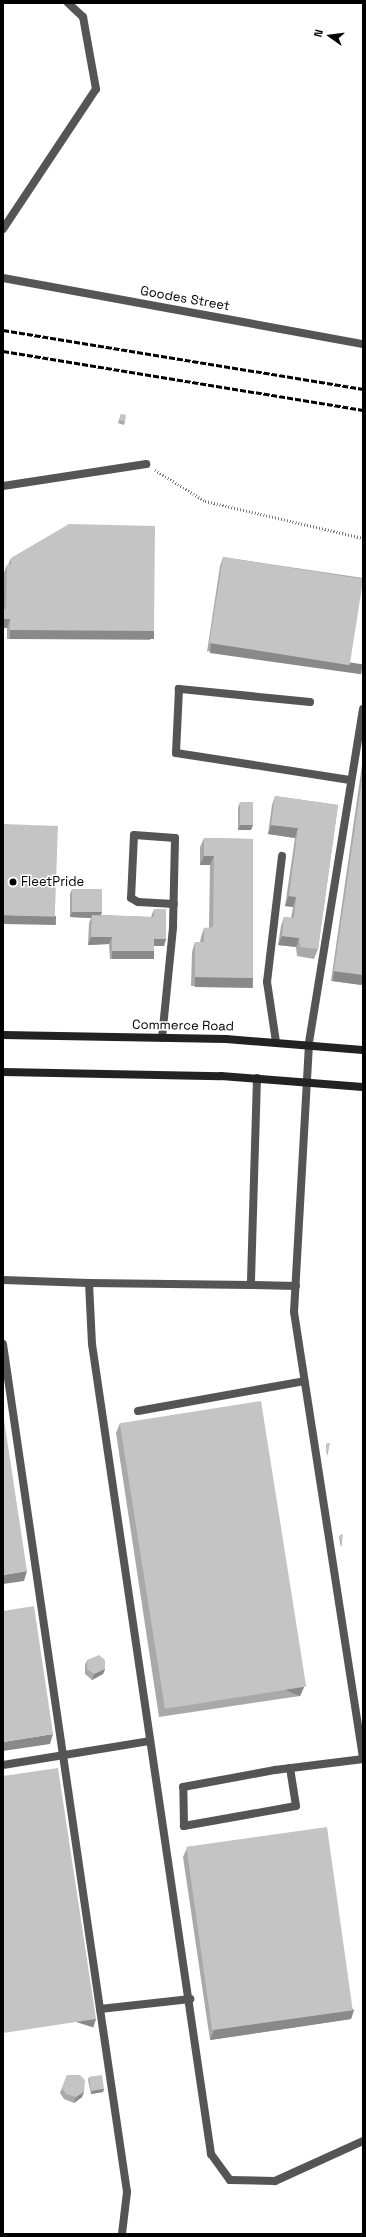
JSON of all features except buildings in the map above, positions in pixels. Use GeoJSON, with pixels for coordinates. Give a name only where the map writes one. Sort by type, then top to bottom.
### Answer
{"type":"FeatureCollection","features":[{"type":"Feature","properties":{"kind":"main road","name":"Commerce Road"},"geometry":{"type":"LineString","coordinates":[[3,1034],[276,1042],[363,1050]]}},
{"type":"Feature","properties":{"kind":"main road"},"geometry":{"type":"LineString","coordinates":[[3,1072],[257,1078],[363,1087]]}},
{"type":"Feature","properties":{"kind":"street"},"geometry":{"type":"LineString","coordinates":[[3,229],[96,89],[83,17],[68,3]]}},
{"type":"Feature","properties":{"kind":"street","name":"Goodes Street"},"geometry":{"type":"LineString","coordinates":[[3,278],[363,344]]}},
{"type":"Feature","properties":{"kind":"street"},"geometry":{"type":"LineString","coordinates":[[3,486],[146,464]]}},
{"type":"Feature","properties":{"kind":"street"},"geometry":{"type":"LineString","coordinates":[[310,702],[179,689],[176,753],[350,780]]}},
{"type":"Feature","properties":{"kind":"street"},"geometry":{"type":"LineString","coordinates":[[290,1768],[296,1806],[184,1826],[183,1787],[290,1768],[363,1758],[294,1312],[305,1082],[309,1044],[350,780],[363,708]]}},
{"type":"Feature","properties":{"kind":"street"},"geometry":{"type":"LineString","coordinates":[[162,1038],[174,904],[175,838],[134,835],[131,898],[138,902],[174,904]]}},
{"type":"Feature","properties":{"kind":"street"},"geometry":{"type":"LineString","coordinates":[[276,1042],[268,982],[282,856]]}},
{"type":"Feature","properties":{"kind":"street"},"geometry":{"type":"LineString","coordinates":[[251,1285],[257,1078]]}},
{"type":"Feature","properties":{"kind":"street"},"geometry":{"type":"LineString","coordinates":[[3,1280],[89,1283],[296,1286]]}},
{"type":"Feature","properties":{"kind":"street"},"geometry":{"type":"LineString","coordinates":[[89,1283],[92,1344],[149,1741],[190,1999],[211,2154],[230,2180],[275,2181],[363,2141]]}},
{"type":"Feature","properties":{"kind":"street"},"geometry":{"type":"LineString","coordinates":[[3,1344],[127,2192],[122,2234]]}},
{"type":"Feature","properties":{"kind":"street"},"geometry":{"type":"LineString","coordinates":[[138,1411],[304,1381]]}},
{"type":"Feature","properties":{"kind":"street"},"geometry":{"type":"LineString","coordinates":[[3,1765],[149,1741]]}},
{"type":"Feature","properties":{"kind":"street"},"geometry":{"type":"LineString","coordinates":[[100,2009],[190,1999]]}},
{"type":"Feature","properties":{"kind":"path"},"geometry":{"type":"LineString","coordinates":[[146,464],[205,501],[363,538]]}},
{"type":"Feature","properties":{"kind":"railway"},"geometry":{"type":"LineString","coordinates":[[3,330],[363,389]]}},
{"type":"Feature","properties":{"kind":"railway"},"geometry":{"type":"LineString","coordinates":[[3,351],[363,410]]}},
{"type":"Feature","properties":{"kind":"place","name":"FleetPride"},"geometry":{"type":"Point","coordinates":[13,882]}}]}
